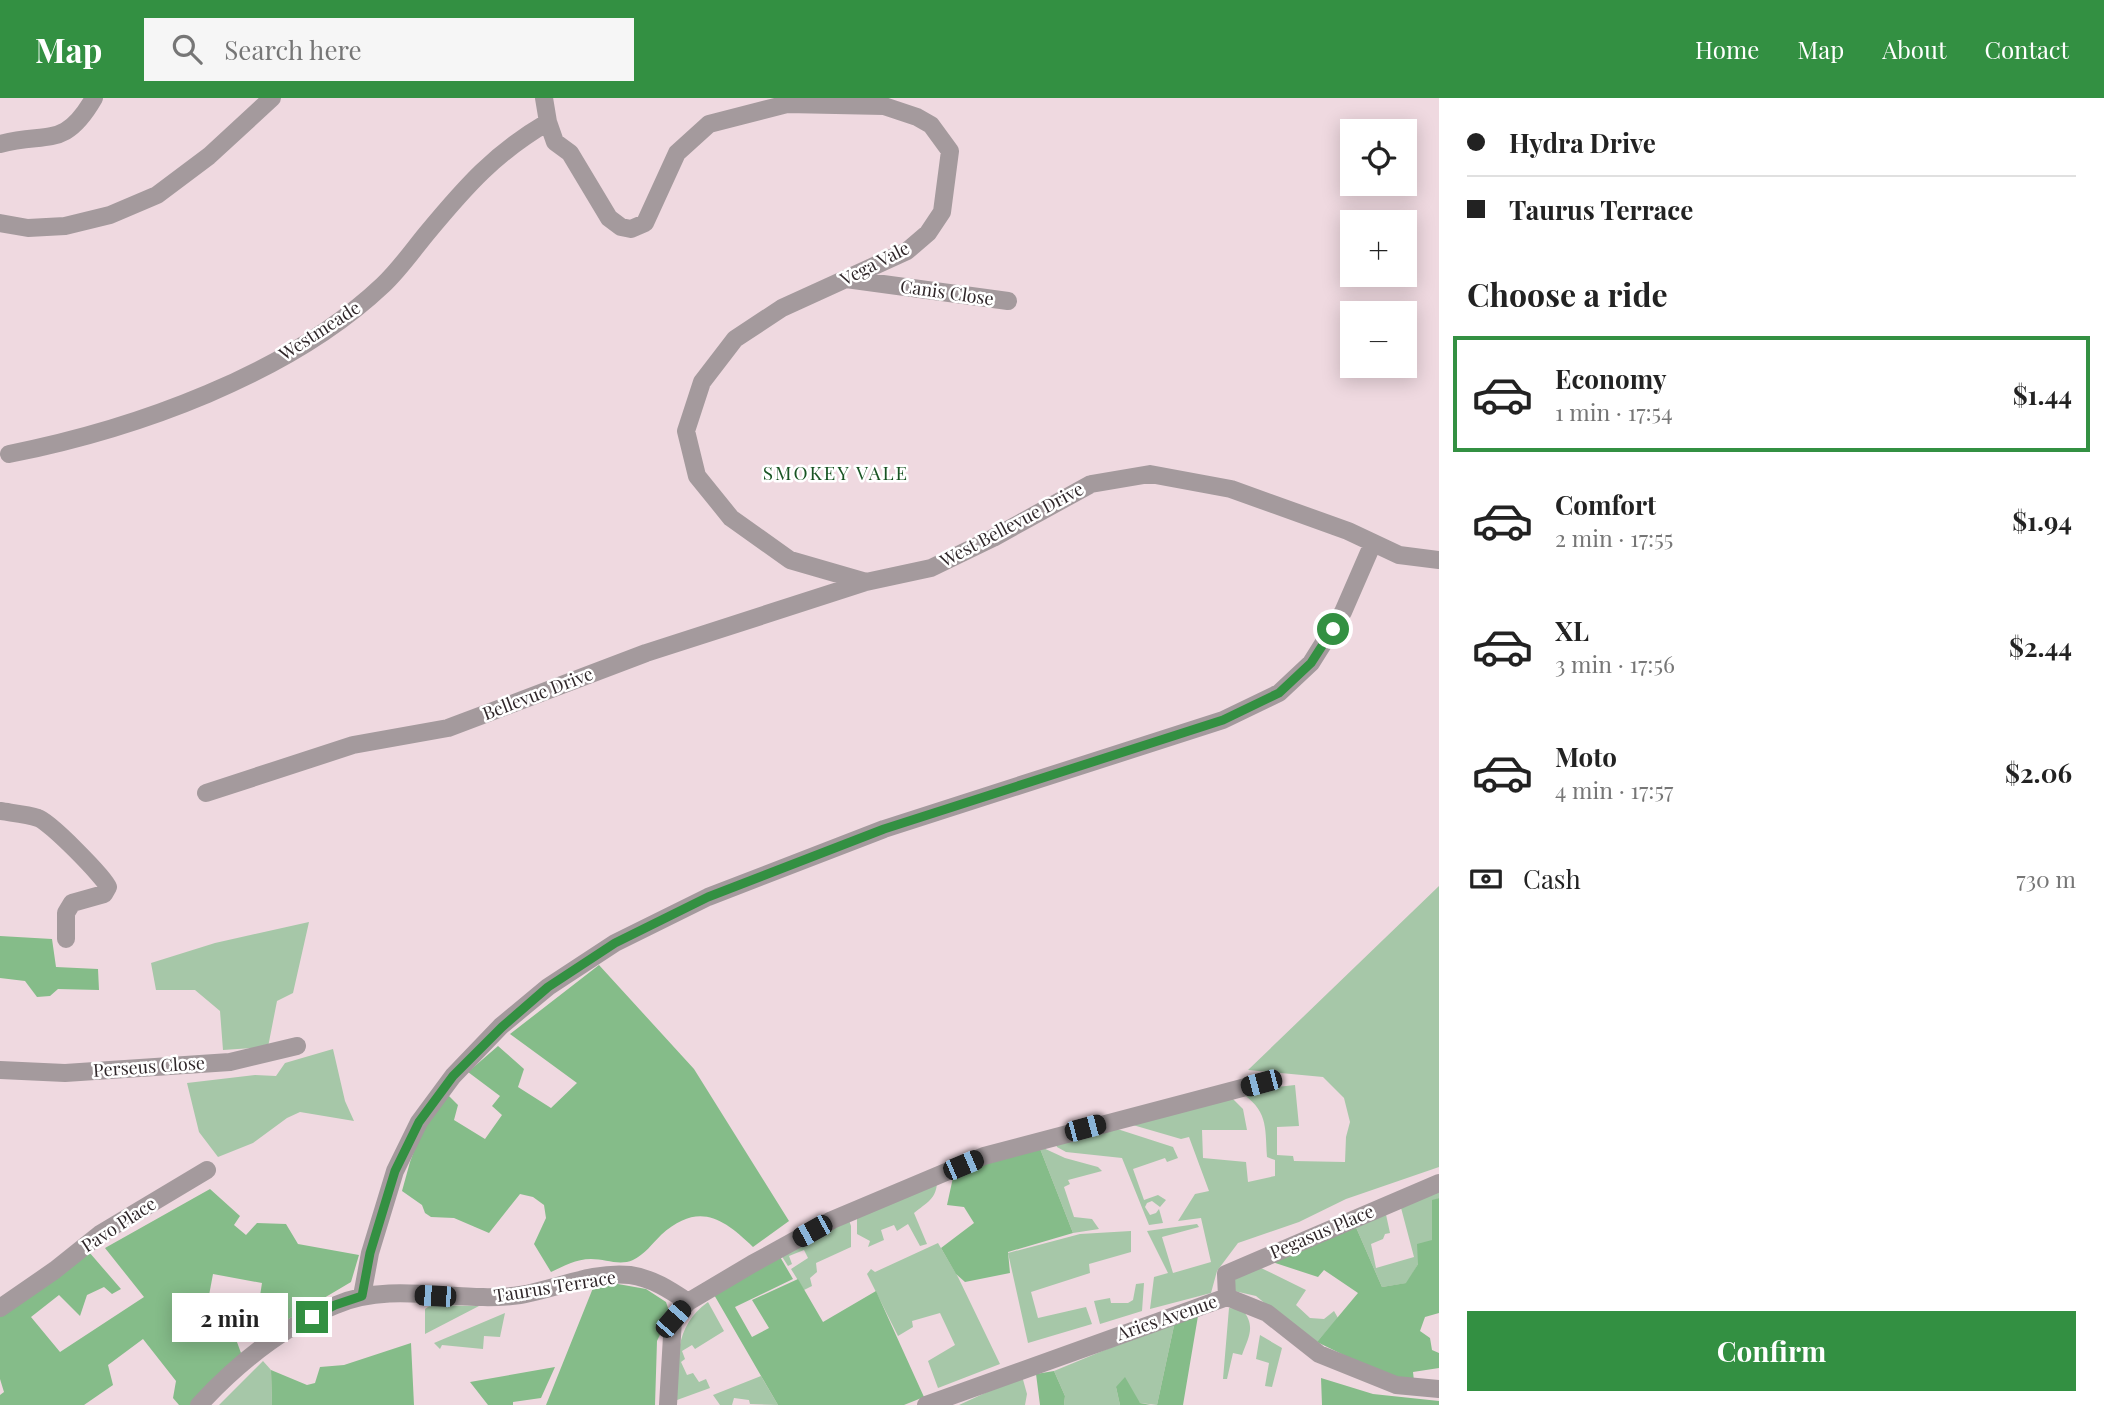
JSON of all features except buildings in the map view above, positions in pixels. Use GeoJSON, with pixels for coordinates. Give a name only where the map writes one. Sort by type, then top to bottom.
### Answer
{"type":"FeatureCollection","features":[{"type":"Feature","properties":{"kind":"street"},"geometry":{"type":"LineString","coordinates":[[0,144],[58,136],[79,121],[94,98]]}},
{"type":"Feature","properties":{"kind":"street"},"geometry":{"type":"LineString","coordinates":[[0,223],[28,228],[65,226],[110,215],[157,195],[209,156],[272,98]]}},
{"type":"Feature","properties":{"kind":"street"},"geometry":{"type":"LineString","coordinates":[[544,98],[548,122]]}},
{"type":"Feature","properties":{"kind":"street","name":"Vega Vale"},"geometry":{"type":"LineString","coordinates":[[548,122],[555,142],[570,153],[609,218],[621,227],[631,229],[645,223],[677,153],[709,124],[787,104],[884,106],[917,117],[931,125],[950,150],[942,212],[928,233],[907,251],[782,308],[735,339],[702,382],[685,431],[697,476],[731,518],[790,560],[866,582]]}},
{"type":"Feature","properties":{"kind":"street","name":"Westmeade"},"geometry":{"type":"LineString","coordinates":[[9,454],[67,443],[153,416],[244,377],[299,346],[359,307],[386,282],[488,163],[517,140],[548,122]]}},
{"type":"Feature","properties":{"kind":"street","name":"Canis Close"},"geometry":{"type":"LineString","coordinates":[[846,279],[1008,301]]}},
{"type":"Feature","properties":{"kind":"street","name":"West Bellevue Drive"},"geometry":{"type":"LineString","coordinates":[[866,582],[931,568],[993,538],[1091,484],[1150,474],[1231,489],[1348,531],[1399,555],[1439,560]]}},
{"type":"Feature","properties":{"kind":"street"},"geometry":{"type":"LineString","coordinates":[[362,1296],[370,1253],[395,1171],[419,1122],[453,1076],[502,1027],[548,987],[615,943],[708,897],[884,829],[1223,720],[1279,693],[1311,663],[1337,622],[1373,543]]}},
{"type":"Feature","properties":{"kind":"street","name":"Bellevue Drive"},"geometry":{"type":"LineString","coordinates":[[205,793],[353,745],[448,728],[646,653],[866,582]]}},
{"type":"Feature","properties":{"kind":"street"},"geometry":{"type":"LineString","coordinates":[[0,811],[40,818],[57,831],[105,879],[108,887],[104,894],[72,903],[65,913],[66,939]]}},
{"type":"Feature","properties":{"kind":"street","name":"Perseus Close"},"geometry":{"type":"LineString","coordinates":[[0,1070],[65,1073],[230,1062],[297,1046]]}},
{"type":"Feature","properties":{"kind":"street"},"geometry":{"type":"LineString","coordinates":[[668,1405],[673,1319],[688,1302],[832,1220],[984,1156],[1261,1083]]}},
{"type":"Feature","properties":{"kind":"street","name":"Pavo Place"},"geometry":{"type":"LineString","coordinates":[[0,1308],[55,1270],[100,1234],[207,1170]]}},
{"type":"Feature","properties":{"kind":"street","name":"Pegasus Place"},"geometry":{"type":"LineString","coordinates":[[1227,1297],[1226,1274],[1439,1183]]}},
{"type":"Feature","properties":{"kind":"street","name":"Taurus Terrace"},"geometry":{"type":"LineString","coordinates":[[199,1405],[267,1342],[335,1305],[362,1296],[410,1294],[485,1298],[521,1295],[597,1277],[630,1275],[664,1286],[688,1302]]}},
{"type":"Feature","properties":{"kind":"street","name":"Aries Avenue"},"geometry":{"type":"LineString","coordinates":[[926,1405],[1227,1297],[1267,1313],[1319,1354],[1396,1385],[1439,1389]]}},
{"type":"Feature","properties":{"kind":"green space"},"geometry":{"type":"Polygon","coordinates":[[[1439,886],[1439,1167],[1346,1199],[1299,1222],[1238,1243],[1217,1271],[1211,1293],[1150,1309],[1154,1277],[1168,1273],[1147,1231],[1197,1224],[1199,1227],[1162,1237],[1173,1273],[1211,1262],[1201,1218],[1178,1221],[1195,1194],[1209,1191],[1189,1137],[1181,1139],[1126,1123],[1229,1095],[1243,1109],[1247,1130],[1202,1130],[1203,1158],[1246,1162],[1248,1182],[1275,1176],[1275,1160],[1267,1157],[1263,1119],[1255,1105],[1239,1091],[1295,1085],[1299,1126],[1277,1127],[1277,1155],[1293,1156],[1294,1161],[1345,1162],[1346,1137],[1350,1122],[1344,1098],[1323,1077],[1248,1070],[1439,886]]]}},
{"type":"Feature","properties":{"kind":"green space"},"geometry":{"type":"Polygon","coordinates":[[[309,922],[293,993],[277,1001],[268,1047],[223,1050],[220,1011],[195,990],[156,990],[151,963],[215,943],[309,922]]]}},
{"type":"Feature","properties":{"kind":"green space"},"geometry":{"type":"Polygon","coordinates":[[[0,936],[52,939],[56,967],[98,969],[99,990],[58,989],[50,996],[37,997],[25,981],[0,978],[0,936]]]}},
{"type":"Feature","properties":{"kind":"green space"},"geometry":{"type":"Polygon","coordinates":[[[599,965],[694,1069],[789,1221],[753,1247],[720,1221],[698,1216],[674,1225],[645,1252],[628,1262],[586,1259],[551,1272],[534,1244],[546,1218],[544,1205],[533,1197],[520,1194],[489,1233],[454,1218],[431,1217],[425,1213],[422,1205],[402,1191],[421,1132],[448,1095],[458,1105],[454,1120],[485,1139],[502,1115],[492,1106],[500,1096],[468,1072],[498,1046],[524,1069],[518,1087],[551,1108],[577,1083],[510,1034],[599,965]]]}},
{"type":"Feature","properties":{"kind":"green space"},"geometry":{"type":"Polygon","coordinates":[[[333,1049],[345,1101],[354,1121],[300,1112],[287,1118],[253,1143],[218,1157],[199,1132],[187,1083],[255,1075],[276,1076],[285,1063],[333,1049]]]}},
{"type":"Feature","properties":{"kind":"green space"},"geometry":{"type":"Polygon","coordinates":[[[1108,1126],[1173,1147],[1178,1158],[1167,1162],[1165,1158],[1133,1169],[1144,1200],[1158,1195],[1166,1200],[1160,1207],[1152,1201],[1145,1207],[1150,1215],[1159,1209],[1163,1223],[1149,1225],[1122,1158],[1066,1152],[1057,1147],[1054,1140],[1108,1126]]]}},
{"type":"Feature","properties":{"kind":"green space"},"geometry":{"type":"Polygon","coordinates":[[[1039,1146],[1065,1158],[1098,1167],[1102,1171],[1068,1180],[1070,1184],[1064,1187],[1074,1217],[1092,1219],[1099,1229],[1073,1233],[1039,1146]]]}},
{"type":"Feature","properties":{"kind":"green space"},"geometry":{"type":"Polygon","coordinates":[[[1039,1146],[1073,1233],[1008,1252],[1010,1273],[965,1282],[956,1274],[941,1248],[974,1223],[964,1207],[947,1205],[954,1173],[1039,1146]]]}},
{"type":"Feature","properties":{"kind":"green space"},"geometry":{"type":"Polygon","coordinates":[[[937,1181],[933,1196],[914,1213],[927,1244],[920,1246],[908,1224],[897,1231],[894,1225],[881,1230],[884,1240],[868,1247],[870,1241],[857,1234],[857,1216],[937,1181]]]}},
{"type":"Feature","properties":{"kind":"green space"},"geometry":{"type":"Polygon","coordinates":[[[1439,1187],[1439,1198],[1432,1201],[1432,1240],[1407,1283],[1382,1287],[1355,1225],[1385,1210],[1390,1233],[1371,1244],[1376,1268],[1414,1257],[1400,1204],[1439,1187]]]}},
{"type":"Feature","properties":{"kind":"green space"},"geometry":{"type":"Polygon","coordinates":[[[210,1189],[240,1216],[234,1225],[246,1235],[257,1223],[286,1224],[298,1244],[359,1255],[351,1282],[253,1340],[262,1283],[213,1274],[207,1306],[221,1323],[230,1323],[241,1353],[190,1405],[179,1405],[173,1398],[176,1381],[143,1339],[108,1365],[113,1385],[84,1405],[0,1405],[0,1395],[4,1392],[0,1379],[0,1316],[89,1252],[121,1289],[112,1294],[104,1287],[87,1295],[80,1316],[59,1295],[31,1317],[60,1352],[144,1297],[105,1248],[210,1189]]]}},
{"type":"Feature","properties":{"kind":"green space"},"geometry":{"type":"Polygon","coordinates":[[[1439,1198],[1439,1313],[1425,1317],[1420,1331],[1430,1338],[1432,1350],[1439,1353],[1439,1368],[1413,1372],[1414,1381],[1399,1378],[1317,1342],[1358,1293],[1324,1270],[1318,1277],[1269,1261],[1355,1225],[1382,1287],[1406,1283],[1418,1264],[1417,1244],[1432,1240],[1432,1200],[1439,1198]]]}},
{"type":"Feature","properties":{"kind":"green space"},"geometry":{"type":"Polygon","coordinates":[[[849,1220],[851,1247],[816,1263],[817,1272],[810,1278],[812,1286],[804,1290],[791,1269],[808,1258],[804,1250],[789,1256],[792,1264],[788,1266],[781,1255],[849,1220]]]}},
{"type":"Feature","properties":{"kind":"green space"},"geometry":{"type":"Polygon","coordinates":[[[1131,1231],[1131,1252],[1089,1264],[1090,1273],[1031,1292],[1038,1318],[1086,1307],[1092,1324],[1028,1343],[1008,1253],[1080,1234],[1131,1231]]]}},
{"type":"Feature","properties":{"kind":"green space"},"geometry":{"type":"Polygon","coordinates":[[[938,1243],[958,1277],[1000,1364],[938,1388],[928,1361],[955,1345],[940,1313],[912,1321],[913,1327],[898,1336],[867,1274],[871,1269],[875,1272],[938,1243]]]}},
{"type":"Feature","properties":{"kind":"green space"},"geometry":{"type":"Polygon","coordinates":[[[779,1255],[793,1279],[735,1307],[752,1337],[769,1328],[752,1300],[798,1279],[823,1322],[876,1291],[924,1397],[904,1405],[778,1405],[713,1293],[779,1255]]]}},
{"type":"Feature","properties":{"kind":"green space"},"geometry":{"type":"Polygon","coordinates":[[[1255,1265],[1306,1290],[1296,1305],[1310,1318],[1324,1319],[1334,1311],[1338,1318],[1317,1342],[1314,1343],[1256,1296],[1230,1290],[1232,1277],[1255,1265]]]}},
{"type":"Feature","properties":{"kind":"green space"},"geometry":{"type":"Polygon","coordinates":[[[601,1281],[646,1289],[666,1302],[670,1314],[657,1341],[655,1405],[546,1405],[593,1288],[601,1281]]]}},
{"type":"Feature","properties":{"kind":"green space"},"geometry":{"type":"Polygon","coordinates":[[[1144,1283],[1142,1311],[1100,1324],[1094,1301],[1110,1298],[1111,1303],[1128,1303],[1133,1300],[1136,1284],[1144,1283]]]}},
{"type":"Feature","properties":{"kind":"green space"},"geometry":{"type":"Polygon","coordinates":[[[708,1302],[724,1331],[695,1349],[692,1345],[682,1351],[685,1359],[681,1362],[687,1375],[693,1373],[699,1382],[706,1379],[710,1388],[677,1400],[678,1358],[683,1334],[689,1322],[708,1302]]]}},
{"type":"Feature","properties":{"kind":"green space"},"geometry":{"type":"Polygon","coordinates":[[[431,1305],[479,1306],[425,1334],[425,1309],[431,1305]]]}},
{"type":"Feature","properties":{"kind":"green space"},"geometry":{"type":"Polygon","coordinates":[[[1229,1308],[1242,1309],[1249,1321],[1250,1331],[1242,1355],[1233,1353],[1227,1379],[1223,1379],[1229,1308]]]}},
{"type":"Feature","properties":{"kind":"green space"},"geometry":{"type":"Polygon","coordinates":[[[505,1313],[500,1337],[484,1336],[483,1349],[442,1345],[440,1349],[434,1343],[505,1313]]]}},
{"type":"Feature","properties":{"kind":"green space"},"geometry":{"type":"Polygon","coordinates":[[[1198,1316],[1183,1405],[1157,1405],[1175,1321],[1198,1316]]]}},
{"type":"Feature","properties":{"kind":"green space"},"geometry":{"type":"Polygon","coordinates":[[[1175,1321],[1157,1405],[1140,1403],[1116,1387],[1120,1405],[1064,1405],[1065,1396],[1054,1371],[1175,1321]]]}},
{"type":"Feature","properties":{"kind":"green space"},"geometry":{"type":"Polygon","coordinates":[[[1260,1335],[1282,1348],[1272,1387],[1265,1386],[1269,1363],[1256,1359],[1260,1335]]]}},
{"type":"Feature","properties":{"kind":"green space"},"geometry":{"type":"Polygon","coordinates":[[[411,1343],[414,1405],[272,1405],[271,1370],[307,1385],[315,1383],[320,1367],[344,1365],[411,1343]]]}},
{"type":"Feature","properties":{"kind":"green space"},"geometry":{"type":"Polygon","coordinates":[[[263,1361],[271,1370],[272,1405],[219,1405],[263,1361]]]}},
{"type":"Feature","properties":{"kind":"green space"},"geometry":{"type":"Polygon","coordinates":[[[555,1367],[541,1398],[513,1402],[513,1405],[488,1405],[470,1382],[555,1367]]]}},
{"type":"Feature","properties":{"kind":"green space"},"geometry":{"type":"Polygon","coordinates":[[[1054,1371],[1065,1396],[1064,1405],[1040,1405],[1036,1374],[1054,1371]]]}},
{"type":"Feature","properties":{"kind":"green space"},"geometry":{"type":"Polygon","coordinates":[[[761,1376],[778,1405],[750,1404],[749,1400],[734,1398],[732,1405],[720,1405],[713,1395],[761,1376]]]}},
{"type":"Feature","properties":{"kind":"green space"},"geometry":{"type":"Polygon","coordinates":[[[1022,1376],[1027,1394],[1025,1405],[959,1405],[1022,1376]]]}},
{"type":"Feature","properties":{"kind":"green space"},"geometry":{"type":"Polygon","coordinates":[[[1125,1377],[1140,1403],[1151,1405],[1120,1405],[1116,1387],[1125,1377]]]}},
{"type":"Feature","properties":{"kind":"green space"},"geometry":{"type":"Polygon","coordinates":[[[1321,1378],[1373,1394],[1439,1401],[1439,1405],[1322,1405],[1321,1378]]]}},
{"type":"Feature","properties":{"kind":"district","name":"SMOKEY VALE"},"geometry":{"type":"Point","coordinates":[836,473]}},
{"type":"Feature","properties":{"kind":"route"},"geometry":{"type":"LineString","coordinates":[[312,1317],[335,1305],[362,1296],[370,1253],[395,1171],[419,1122],[453,1076],[502,1027],[548,987],[615,943],[708,897],[884,829],[1223,720],[1279,693],[1311,663],[1333,629]]}}]}
